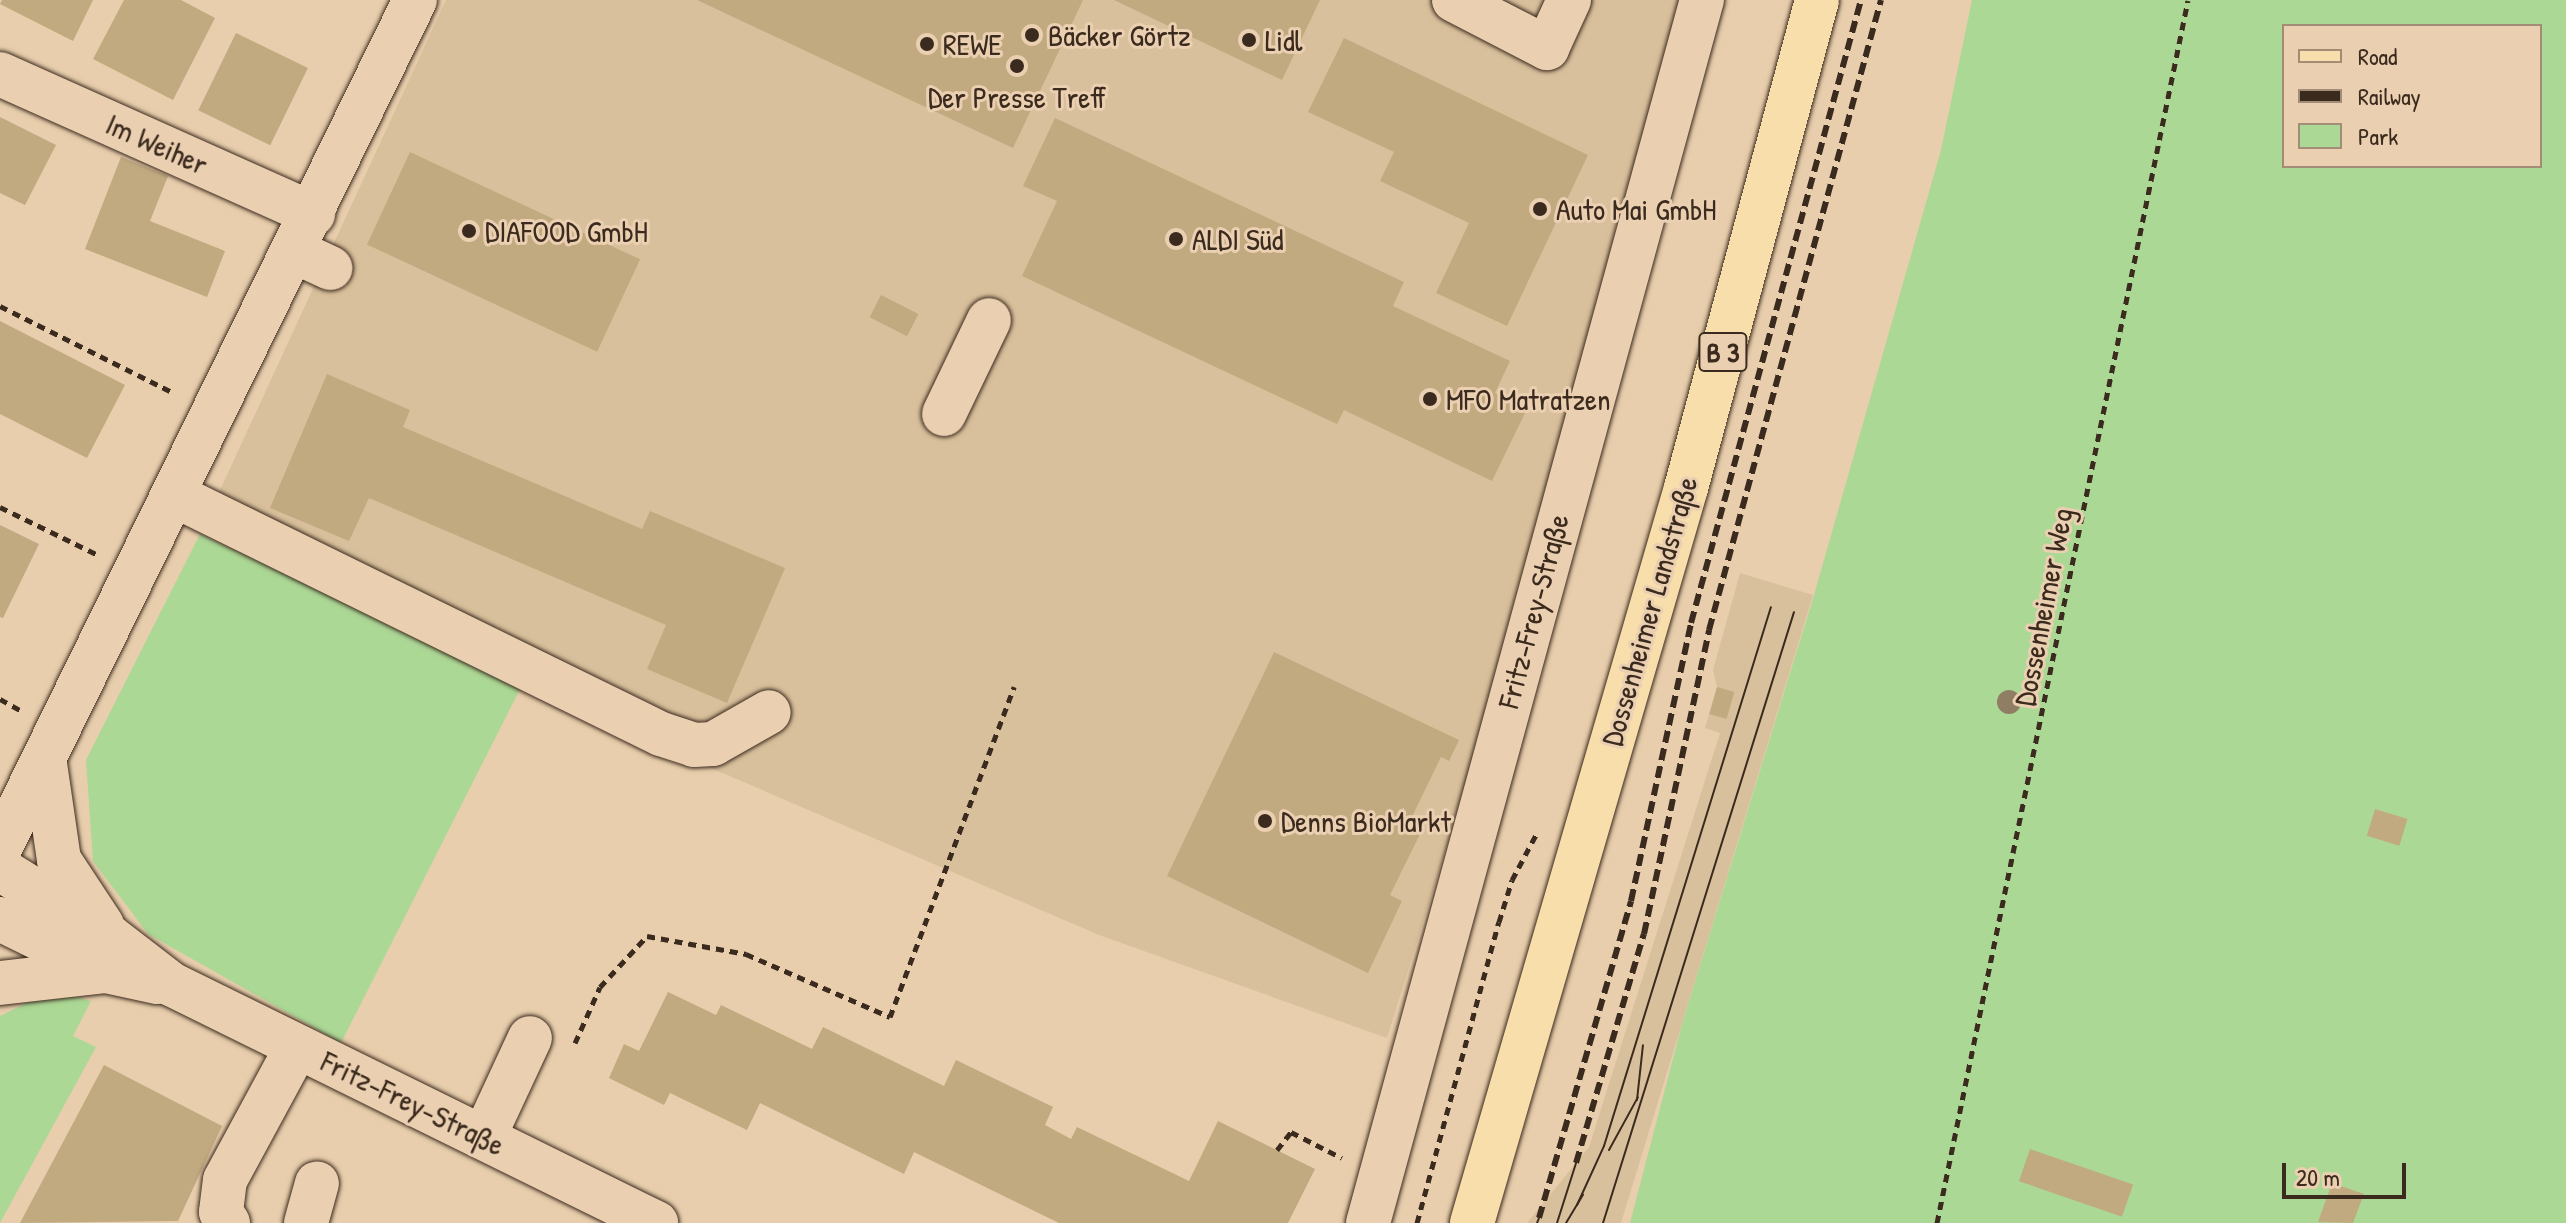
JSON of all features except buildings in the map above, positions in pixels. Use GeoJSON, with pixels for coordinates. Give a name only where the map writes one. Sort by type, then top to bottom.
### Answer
{"type":"FeatureCollection","features":[{"type":"Feature","properties":{"kind":"main road","name":"Dossenheimer Landstraße"},"geometry":{"type":"LineString","coordinates":[[1471,1222],[1686,488],[1817,0]]}},
{"type":"Feature","properties":{"kind":"street"},"geometry":{"type":"LineString","coordinates":[[0,848],[45,764],[216,413],[313,245],[415,0]]}},
{"type":"Feature","properties":{"kind":"street"},"geometry":{"type":"LineString","coordinates":[[1454,0],[1547,48],[1569,0]]}},
{"type":"Feature","properties":{"kind":"street","name":"Fritz-Frey-Straße"},"geometry":{"type":"LineString","coordinates":[[1368,1223],[1702,0]]}},
{"type":"Feature","properties":{"kind":"street","name":"Im Weiher"},"geometry":{"type":"LineString","coordinates":[[0,74],[313,245]]}},
{"type":"Feature","properties":{"kind":"street"},"geometry":{"type":"LineString","coordinates":[[944,414],[989,320]]}},
{"type":"Feature","properties":{"kind":"street"},"geometry":{"type":"LineString","coordinates":[[176,496],[661,734],[694,745],[713,744],[769,712]]}},
{"type":"Feature","properties":{"kind":"street"},"geometry":{"type":"LineString","coordinates":[[45,764],[59,860],[108,954]]}},
{"type":"Feature","properties":{"kind":"street","name":"Fritz-Frey-Straße"},"geometry":{"type":"LineString","coordinates":[[0,869],[108,954]]}},
{"type":"Feature","properties":{"kind":"street","name":"Fritz-Frey-Straße"},"geometry":{"type":"LineString","coordinates":[[0,919],[108,954],[656,1223]]}},
{"type":"Feature","properties":{"kind":"street","name":"Fritz-Frey-Straße"},"geometry":{"type":"LineString","coordinates":[[0,983],[108,954]]}},
{"type":"Feature","properties":{"kind":"street"},"geometry":{"type":"LineString","coordinates":[[228,1223],[221,1212],[225,1180],[297,1047]]}},
{"type":"Feature","properties":{"kind":"street"},"geometry":{"type":"LineString","coordinates":[[484,1137],[549,1047]]}},
{"type":"Feature","properties":{"kind":"path","name":"Dossenheimer Weg"},"geometry":{"type":"LineString","coordinates":[[1937,1223],[2188,0]]}},
{"type":"Feature","properties":{"kind":"path"},"geometry":{"type":"LineString","coordinates":[[0,306],[216,413]]}},
{"type":"Feature","properties":{"kind":"path"},"geometry":{"type":"LineString","coordinates":[[0,507],[137,575]]}},
{"type":"Feature","properties":{"kind":"path"},"geometry":{"type":"LineString","coordinates":[[549,1047],[647,936],[746,954],[890,1017],[1014,687]]}},
{"type":"Feature","properties":{"kind":"path"},"geometry":{"type":"LineString","coordinates":[[1277,1150],[1291,1132],[1379,1176]]}},
{"type":"Feature","properties":{"kind":"shaded area"},"geometry":{"type":"Polygon","coordinates":[[[446,0],[1710,0],[1387,1038],[1099,935],[669,750],[203,527],[446,0]]]}},
{"type":"Feature","properties":{"kind":"shaded area"},"geometry":{"type":"Polygon","coordinates":[[[1740,573],[1813,595],[1621,1223],[1527,1223],[1589,1147],[1720,733],[1705,728],[1717,687],[1713,670],[1740,573]]]}},
{"type":"Feature","properties":{"kind":"green space"},"geometry":{"type":"Polygon","coordinates":[[[1972,0],[2566,0],[2566,1223],[1630,1223],[1682,1024],[1814,595],[1941,150],[1972,0]]]}},
{"type":"Feature","properties":{"kind":"green space"},"geometry":{"type":"Polygon","coordinates":[[[200,534],[523,683],[341,1043],[148,934],[93,861],[86,760],[200,534]]]}},
{"type":"Feature","properties":{"kind":"green space"},"geometry":{"type":"Polygon","coordinates":[[[53,990],[91,1001],[73,1036],[96,1047],[0,1223],[0,1016],[53,990]]]}},
{"type":"Feature","properties":{"kind":"tram line"},"geometry":{"type":"LineString","coordinates":[[1577,1205],[1604,1146],[1771,607]]}},
{"type":"Feature","properties":{"kind":"tram line"},"geometry":{"type":"LineString","coordinates":[[1603,1223],[1794,612]]}},
{"type":"Feature","properties":{"kind":"tram line"},"geometry":{"type":"LineString","coordinates":[[1637,1100],[1643,1045]]}},
{"type":"Feature","properties":{"kind":"tram line"},"geometry":{"type":"LineString","coordinates":[[1609,1150],[1638,1097]]}},
{"type":"Feature","properties":{"kind":"tram line"},"geometry":{"type":"LineString","coordinates":[[1557,1223],[1576,1163]]}},
{"type":"Feature","properties":{"kind":"tram line"},"geometry":{"type":"LineString","coordinates":[[1566,1223],[1583,1195]]}},
{"type":"Feature","properties":{"kind":"tram line"},"geometry":{"type":"LineString","coordinates":[[1537,1223],[1539,1218]]}},
{"type":"Feature","properties":{"kind":"railway"},"geometry":{"type":"LineString","coordinates":[[1539,1218],[1631,901],[1691,623],[1861,0]]}},
{"type":"Feature","properties":{"kind":"railway"},"geometry":{"type":"LineString","coordinates":[[1576,1163],[1644,934],[1709,630],[1881,0]]}},
{"type":"Feature","properties":{"kind":"place","name":"Bäcker Görtz"},"geometry":{"type":"Point","coordinates":[1032,35]}},
{"type":"Feature","properties":{"kind":"place","name":"Lidl"},"geometry":{"type":"Point","coordinates":[1249,40]}},
{"type":"Feature","properties":{"kind":"place","name":"REWE"},"geometry":{"type":"Point","coordinates":[927,44]}},
{"type":"Feature","properties":{"kind":"place","name":"Der Presse Treff"},"geometry":{"type":"Point","coordinates":[1017,66]}},
{"type":"Feature","properties":{"kind":"place","name":"Auto Mai GmbH"},"geometry":{"type":"Point","coordinates":[1540,209]}},
{"type":"Feature","properties":{"kind":"place","name":"DIAFOOD GmbH"},"geometry":{"type":"Point","coordinates":[469,231]}},
{"type":"Feature","properties":{"kind":"place","name":"ALDI Süd"},"geometry":{"type":"Point","coordinates":[1176,239]}},
{"type":"Feature","properties":{"kind":"place","name":"MFO Matratzen"},"geometry":{"type":"Point","coordinates":[1430,399]}},
{"type":"Feature","properties":{"kind":"place","name":"Denns BioMarkt"},"geometry":{"type":"Point","coordinates":[1265,821]}}]}
